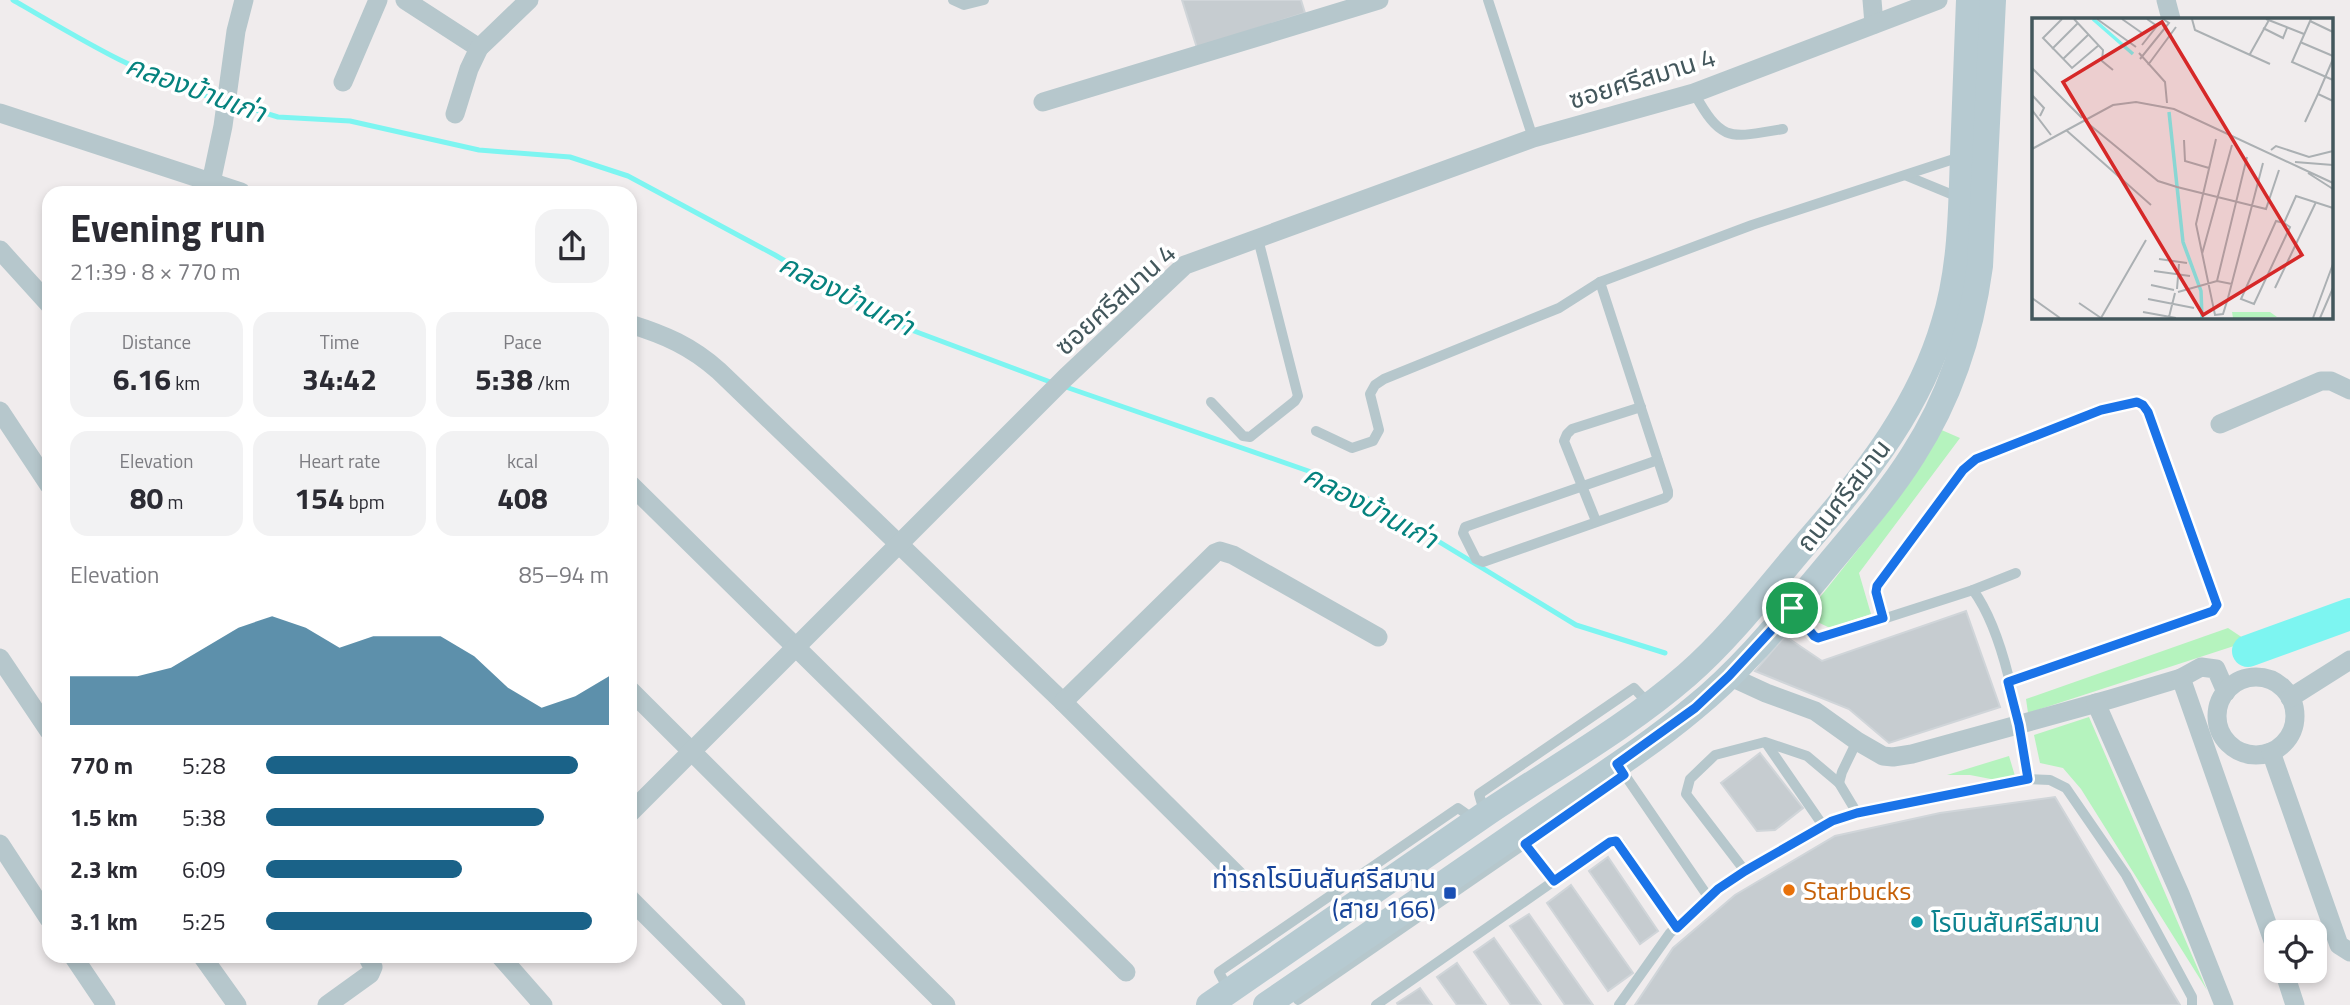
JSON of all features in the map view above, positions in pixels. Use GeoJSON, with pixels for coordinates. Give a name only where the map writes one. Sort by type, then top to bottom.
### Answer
{"type":"FeatureCollection","features":[{"type":"Feature","properties":{"kind":"main road","name":"ถนนศรีสมาน"},"geometry":{"type":"LineString","coordinates":[[1219,998],[1481,818],[1651,706],[1691,672],[1737,623],[1878,456],[1906,413],[1928,371],[1945,321],[1956,271],[1969,0]]}},
{"type":"Feature","properties":{"kind":"main road","name":"ถนนศรีสมาน"},"geometry":{"type":"LineString","coordinates":[[1266,1005],[1296,998],[1618,774],[1729,676],[1792,608],[1912,457],[1936,415],[1958,362],[1980,266],[1993,0]]}},
{"type":"Feature","properties":{"kind":"street"},"geometry":{"type":"LineString","coordinates":[[211,186],[236,31],[244,0]]}},
{"type":"Feature","properties":{"kind":"street"},"geometry":{"type":"LineString","coordinates":[[343,82],[378,0]]}},
{"type":"Feature","properties":{"kind":"street"},"geometry":{"type":"LineString","coordinates":[[405,0],[479,48]]}},
{"type":"Feature","properties":{"kind":"street"},"geometry":{"type":"LineString","coordinates":[[455,114],[469,69],[479,48],[529,0]]}},
{"type":"Feature","properties":{"kind":"street"},"geometry":{"type":"LineString","coordinates":[[1043,102],[1379,0]]}},
{"type":"Feature","properties":{"kind":"street"},"geometry":{"type":"LineString","coordinates":[[1871,0],[1874,24]]}},
{"type":"Feature","properties":{"kind":"street","name":"ซอยศรีสมาน 4"},"geometry":{"type":"LineString","coordinates":[[637,806],[1066,377],[1185,265],[1533,138],[1694,93],[1938,0]]}},
{"type":"Feature","properties":{"kind":"street"},"geometry":{"type":"LineString","coordinates":[[2166,0],[2171,18]]}},
{"type":"Feature","properties":{"kind":"street"},"geometry":{"type":"LineString","coordinates":[[0,113],[205,186]]}},
{"type":"Feature","properties":{"kind":"street"},"geometry":{"type":"LineString","coordinates":[[0,250],[42,296]]}},
{"type":"Feature","properties":{"kind":"street"},"geometry":{"type":"LineString","coordinates":[[637,327],[699,353],[1063,702],[1244,881]]}},
{"type":"Feature","properties":{"kind":"street"},"geometry":{"type":"LineString","coordinates":[[2220,424],[2321,381],[2350,390]]}},
{"type":"Feature","properties":{"kind":"street"},"geometry":{"type":"LineString","coordinates":[[0,411],[42,474]]}},
{"type":"Feature","properties":{"kind":"street"},"geometry":{"type":"LineString","coordinates":[[637,492],[1126,972]]}},
{"type":"Feature","properties":{"kind":"street"},"geometry":{"type":"LineString","coordinates":[[1063,702],[1220,551],[1233,555],[1378,637]]}},
{"type":"Feature","properties":{"kind":"street"},"geometry":{"type":"LineString","coordinates":[[0,658],[42,721]]}},
{"type":"Feature","properties":{"kind":"street"},"geometry":{"type":"LineString","coordinates":[[2290,698],[2350,660]]}},
{"type":"Feature","properties":{"kind":"street"},"geometry":{"type":"LineString","coordinates":[[1729,676],[1766,693],[1815,710],[1857,741],[1883,756],[1892,757],[2096,703],[2181,678],[2202,667],[2216,669],[2226,691]]}},
{"type":"Feature","properties":{"kind":"street"},"geometry":{"type":"LineString","coordinates":[[2260,677],[2283,688],[2294,710],[2290,735],[2271,752],[2245,754],[2234,748],[2224,739],[2217,715],[2226,691],[2247,678],[2260,677]]}},
{"type":"Feature","properties":{"kind":"street"},"geometry":{"type":"LineString","coordinates":[[2181,678],[2266,920]]}},
{"type":"Feature","properties":{"kind":"street"},"geometry":{"type":"LineString","coordinates":[[637,697],[946,1005]]}},
{"type":"Feature","properties":{"kind":"street"},"geometry":{"type":"LineString","coordinates":[[2096,703],[2180,894],[2224,1005]]}},
{"type":"Feature","properties":{"kind":"street"},"geometry":{"type":"LineString","coordinates":[[2271,752],[2339,944],[2350,952]]}},
{"type":"Feature","properties":{"kind":"street"},"geometry":{"type":"LineString","coordinates":[[0,844],[42,908]]}},
{"type":"Feature","properties":{"kind":"street"},"geometry":{"type":"LineString","coordinates":[[637,906],[736,1005]]}},
{"type":"Feature","properties":{"kind":"street"},"geometry":{"type":"LineString","coordinates":[[78,963],[106,1005]]}},
{"type":"Feature","properties":{"kind":"street"},"geometry":{"type":"LineString","coordinates":[[207,963],[237,1005]]}},
{"type":"Feature","properties":{"kind":"street"},"geometry":{"type":"LineString","coordinates":[[327,1005],[370,974],[373,967],[370,963]]}},
{"type":"Feature","properties":{"kind":"street"},"geometry":{"type":"LineString","coordinates":[[506,963],[543,1005]]}},
{"type":"Feature","properties":{"kind":"street"},"geometry":{"type":"LineString","coordinates":[[2288,983],[2295,1005]]}},
{"type":"Feature","properties":{"kind":"lane"},"geometry":{"type":"LineString","coordinates":[[953,0],[964,5],[984,0]]}},
{"type":"Feature","properties":{"kind":"lane"},"geometry":{"type":"LineString","coordinates":[[1488,0],[1533,138]]}},
{"type":"Feature","properties":{"kind":"lane"},"geometry":{"type":"LineString","coordinates":[[1694,93],[1709,120],[1729,134],[1748,135],[1783,130]]}},
{"type":"Feature","properties":{"kind":"lane"},"geometry":{"type":"LineString","coordinates":[[1316,431],[1352,448],[1373,441],[1379,430],[1370,394],[1384,379],[1559,308],[1601,282],[1752,225],[1963,156]]}},
{"type":"Feature","properties":{"kind":"lane"},"geometry":{"type":"LineString","coordinates":[[1907,176],[1961,199]]}},
{"type":"Feature","properties":{"kind":"lane"},"geometry":{"type":"LineString","coordinates":[[1210,402],[1243,436],[1250,438],[1298,396],[1258,239]]}},
{"type":"Feature","properties":{"kind":"lane"},"geometry":{"type":"LineString","coordinates":[[1601,282],[1658,460],[1668,495],[1483,562],[1476,559],[1463,533],[1465,527],[1658,460]]}},
{"type":"Feature","properties":{"kind":"lane"},"geometry":{"type":"LineString","coordinates":[[1883,618],[1877,586],[1963,470],[1976,459],[2101,410],[2137,402],[2143,405],[2148,412],[2217,605],[2213,611],[2008,682]]}},
{"type":"Feature","properties":{"kind":"lane"},"geometry":{"type":"LineString","coordinates":[[1596,521],[1564,441],[1572,429],[1641,407]]}},
{"type":"Feature","properties":{"kind":"lane"},"geometry":{"type":"LineString","coordinates":[[1792,608],[1818,638],[1973,590],[2015,573]]}},
{"type":"Feature","properties":{"kind":"lane"},"geometry":{"type":"LineString","coordinates":[[1973,590],[1992,621],[2019,725],[2028,779]]}},
{"type":"Feature","properties":{"kind":"lane"},"geometry":{"type":"LineString","coordinates":[[1839,783],[1857,741]]}},
{"type":"Feature","properties":{"kind":"lane"},"geometry":{"type":"LineString","coordinates":[[1745,871],[1686,794],[1690,779],[1715,755],[1765,742],[1807,756],[1839,783],[1857,813]]}},
{"type":"Feature","properties":{"kind":"lane"},"geometry":{"type":"LineString","coordinates":[[1765,742],[1824,827]]}},
{"type":"Feature","properties":{"kind":"lane"},"geometry":{"type":"LineString","coordinates":[[1618,774],[1709,898]]}},
{"type":"Feature","properties":{"kind":"lane"},"geometry":{"type":"LineString","coordinates":[[1619,1005],[1670,933],[1718,889],[1832,821],[1857,813],[2028,779],[2050,780],[2066,788],[2126,875],[2192,997],[2192,1005]]}},
{"type":"Feature","properties":{"kind":"lane"},"geometry":{"type":"LineString","coordinates":[[1296,998],[1580,806]]}},
{"type":"Feature","properties":{"kind":"lane"},"geometry":{"type":"LineString","coordinates":[[1377,1005],[1610,842],[1616,841],[1677,928]]}},
{"type":"Feature","properties":{"kind":"lane"},"geometry":{"type":"LineString","coordinates":[[1525,844],[1554,881]]}},
{"type":"Feature","properties":{"kind":"green space"},"geometry":{"type":"Polygon","coordinates":[[[1937,428],[1960,438],[1859,573],[1871,614],[1830,628],[1805,616],[1879,523],[1937,428]]]}},
{"type":"Feature","properties":{"kind":"green space"},"geometry":{"type":"Polygon","coordinates":[[[2228,628],[2243,638],[2234,646],[2028,713],[2026,699],[2228,628]]]}},
{"type":"Feature","properties":{"kind":"green space"},"geometry":{"type":"Polygon","coordinates":[[[2089,717],[2207,990],[2081,789],[2063,768],[2040,763],[2034,735],[2089,717]]]}},
{"type":"Feature","properties":{"kind":"green space"},"geometry":{"type":"Polygon","coordinates":[[[2009,756],[2015,776],[2001,781],[1970,775],[1947,775],[2009,756]]]}},
{"type":"Feature","properties":{"kind":"building"},"geometry":{"type":"Polygon","coordinates":[[[1182,0],[1301,0],[1305,13],[1197,48],[1182,0]]]}},
{"type":"Feature","properties":{"kind":"building"},"geometry":{"type":"Polygon","coordinates":[[[1966,611],[2000,707],[1889,743],[1849,709],[1755,671],[1785,636],[1822,661],[1966,611]]]}},
{"type":"Feature","properties":{"kind":"building"},"geometry":{"type":"Polygon","coordinates":[[[1760,753],[1803,808],[1775,830],[1757,831],[1721,783],[1760,753]]]}},
{"type":"Feature","properties":{"kind":"building","name":"โรบินสันศรีสมาน"},"geometry":{"type":"Polygon","coordinates":[[[2055,797],[2180,1005],[1635,1005],[1673,948],[1735,895],[1835,836],[1940,813],[2055,797]]]}},
{"type":"Feature","properties":{"kind":"building"},"geometry":{"type":"Polygon","coordinates":[[[1608,857],[1658,931],[1640,944],[1589,871],[1608,857]]]}},
{"type":"Feature","properties":{"kind":"building"},"geometry":{"type":"Polygon","coordinates":[[[1571,885],[1633,973],[1608,991],[1547,903],[1571,885]]]}},
{"type":"Feature","properties":{"kind":"building"},"geometry":{"type":"Polygon","coordinates":[[[1529,914],[1593,1005],[1565,1005],[1510,926],[1529,914]]]}},
{"type":"Feature","properties":{"kind":"building"},"geometry":{"type":"Polygon","coordinates":[[[1494,938],[1541,1005],[1511,1005],[1474,952],[1494,938]]]}},
{"type":"Feature","properties":{"kind":"building"},"geometry":{"type":"Polygon","coordinates":[[[1457,963],[1486,1005],[1457,1005],[1437,977],[1457,963]]]}},
{"type":"Feature","properties":{"kind":"building"},"geometry":{"type":"Polygon","coordinates":[[[1420,988],[1432,1005],[1398,1005],[1397,1003],[1420,988]]]}},
{"type":"Feature","properties":{"kind":"waterway","name":"คลองบ้านเก่า"},"geometry":{"type":"LineString","coordinates":[[13,0],[140,70],[222,101]]}},
{"type":"Feature","properties":{"kind":"waterway","name":"คลองบ้านเก่า"},"geometry":{"type":"LineString","coordinates":[[232,103],[278,117],[350,121],[479,150],[570,157],[628,176],[775,255],[890,322],[1053,383]]}},
{"type":"Feature","properties":{"kind":"waterway","name":"คลองบ้านเก่า"},"geometry":{"type":"LineString","coordinates":[[1063,386],[1317,474],[1372,501],[1576,625],[1665,653]]}},
{"type":"Feature","properties":{"kind":"waterway","name":"คลองบ้านเก่า"},"geometry":{"type":"LineString","coordinates":[[2248,651],[2350,614]]}},
{"type":"Feature","properties":{"kind":"place","name":"Starbucks"},"geometry":{"type":"Point","coordinates":[1789,890]}},
{"type":"Feature","properties":{"kind":"place","name":"ท่ารถโรบินสันศรีสมาน (สาย 166)"},"geometry":{"type":"Point","coordinates":[1450,893]}},
{"type":"Feature","properties":{"kind":"place","name":"โรบินสันศรีสมาน"},"geometry":{"type":"Point","coordinates":[1917,922]}},
{"type":"Feature","properties":{"kind":"route"},"geometry":{"type":"LineString","coordinates":[[2137,402],[2148,412],[2217,605],[2213,611],[2008,682],[2028,779],[1857,813],[1832,821],[1718,889],[1677,928],[1620,843],[1616,841],[1610,842],[1554,881],[1525,844],[1624,775],[1617,764],[1695,708],[1729,676],[1792,608],[1818,638],[1883,618],[1877,586],[1963,470],[1976,459],[2022,440],[2101,410],[2137,402]]}}]}
